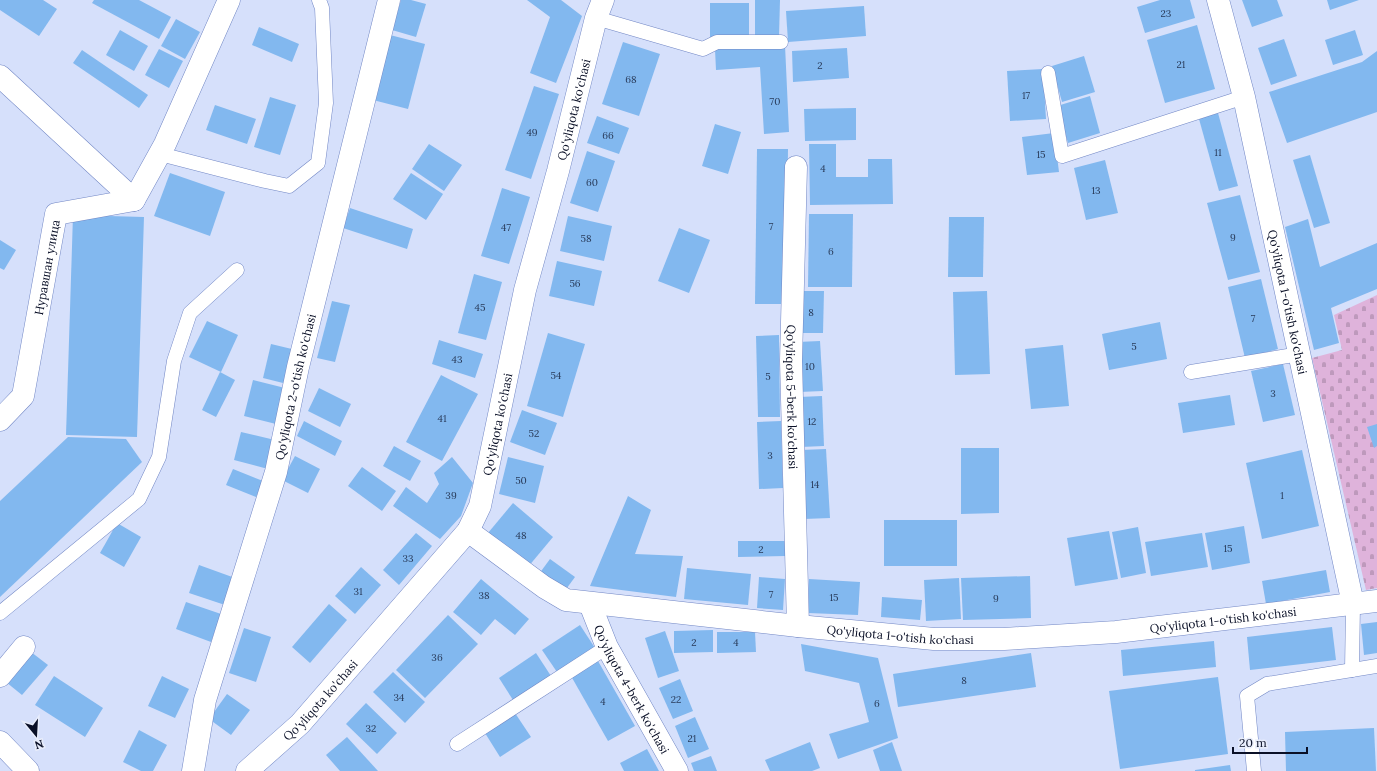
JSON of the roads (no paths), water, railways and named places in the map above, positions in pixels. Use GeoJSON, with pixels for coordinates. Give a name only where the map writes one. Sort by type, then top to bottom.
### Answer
{"type":"FeatureCollection","features":[{"type":"Feature","properties":{"kind":"street"},"geometry":{"type":"LineString","coordinates":[[0,76],[134,200],[160,154],[229,0]]}},
{"type":"Feature","properties":{"kind":"street","name":"Qo'yliqota 2-o'tish ko'chasi"},"geometry":{"type":"LineString","coordinates":[[193,771],[205,700],[276,472],[298,367],[389,0]]}},
{"type":"Feature","properties":{"kind":"street","name":"Qo'yliqota 1-o'tish ko'chasi"},"geometry":{"type":"LineString","coordinates":[[1218,0],[1244,97],[1353,604]]}},
{"type":"Feature","properties":{"kind":"street","name":"Qo'yliqota ko'chasi"},"geometry":{"type":"LineString","coordinates":[[247,771],[300,724],[468,531],[480,506],[526,290],[599,9]]}},
{"type":"Feature","properties":{"kind":"street","name":"Qo'yliqota 5-berk ko'chasi"},"geometry":{"type":"LineString","coordinates":[[796,167],[791,361],[798,626]]}},
{"type":"Feature","properties":{"kind":"street","name":"Нуравшан улица"},"geometry":{"type":"LineString","coordinates":[[0,420],[23,396],[56,214],[134,200]]}},
{"type":"Feature","properties":{"kind":"street","name":"Qo'yliqota 1-o'tish ko'chasi"},"geometry":{"type":"LineString","coordinates":[[468,531],[544,587],[566,600],[590,604],[934,639],[1004,639],[1116,632],[1377,601]]}},
{"type":"Feature","properties":{"kind":"street","name":"Qo'yliqota 4-berk ko'chasi"},"geometry":{"type":"LineString","coordinates":[[590,604],[607,647],[677,771]]}},
{"type":"Feature","properties":{"kind":"street"},"geometry":{"type":"LineString","coordinates":[[0,676],[24,647]]}},
{"type":"Feature","properties":{"kind":"street"},"geometry":{"type":"LineString","coordinates":[[0,742],[28,771]]}},
{"type":"Feature","properties":{"kind":"lane"},"geometry":{"type":"LineString","coordinates":[[160,154],[289,186],[318,163],[326,103],[322,8],[319,0]]}},
{"type":"Feature","properties":{"kind":"lane"},"geometry":{"type":"LineString","coordinates":[[599,9],[703,49],[717,42],[781,42]]}},
{"type":"Feature","properties":{"kind":"lane"},"geometry":{"type":"LineString","coordinates":[[1048,73],[1062,156],[1244,97]]}},
{"type":"Feature","properties":{"kind":"lane"},"geometry":{"type":"LineString","coordinates":[[0,612],[138,500],[159,457],[174,361],[190,313],[237,270]]}},
{"type":"Feature","properties":{"kind":"lane"},"geometry":{"type":"LineString","coordinates":[[1191,372],[1300,354]]}},
{"type":"Feature","properties":{"kind":"lane"},"geometry":{"type":"LineString","coordinates":[[1352,670],[1353,604]]}},
{"type":"Feature","properties":{"kind":"lane"},"geometry":{"type":"LineString","coordinates":[[457,744],[607,647]]}},
{"type":"Feature","properties":{"kind":"lane"},"geometry":{"type":"LineString","coordinates":[[1254,771],[1247,696],[1267,684],[1377,666]]}}]}
